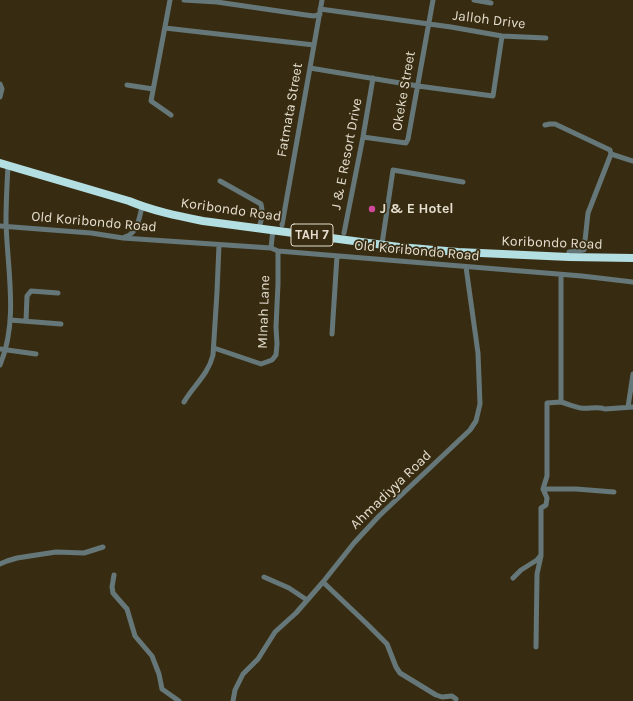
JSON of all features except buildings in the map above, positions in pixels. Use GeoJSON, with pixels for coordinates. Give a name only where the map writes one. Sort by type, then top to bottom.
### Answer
{"type":"FeatureCollection","features":[{"type":"Feature","properties":{"kind":"highway","name":"Koribondo Road"},"geometry":{"type":"LineString","coordinates":[[4,164],[190,219],[258,229],[330,234],[382,244],[458,252],[633,258]]}},
{"type":"Feature","properties":{"kind":"street"},"geometry":{"type":"LineString","coordinates":[[170,0],[151,101],[171,115]]}},
{"type":"Feature","properties":{"kind":"street","name":"Jalloh Drive"},"geometry":{"type":"LineString","coordinates":[[184,0],[248,3],[314,16],[320,11],[428,24],[502,36],[546,38]]}},
{"type":"Feature","properties":{"kind":"street","name":"Fatmata Street"},"geometry":{"type":"LineString","coordinates":[[282,225],[322,0]]}},
{"type":"Feature","properties":{"kind":"street","name":"Okeke Street"},"geometry":{"type":"LineString","coordinates":[[363,137],[406,143],[418,86],[432,0]]}},
{"type":"Feature","properties":{"kind":"street"},"geometry":{"type":"LineString","coordinates":[[474,0],[491,3]]}},
{"type":"Feature","properties":{"kind":"street"},"geometry":{"type":"LineString","coordinates":[[165,28],[314,45]]}},
{"type":"Feature","properties":{"kind":"street"},"geometry":{"type":"LineString","coordinates":[[310,68],[418,86],[493,96],[502,36]]}},
{"type":"Feature","properties":{"kind":"street","name":"J & E Resort Drive"},"geometry":{"type":"LineString","coordinates":[[344,233],[373,78]]}},
{"type":"Feature","properties":{"kind":"street"},"geometry":{"type":"LineString","coordinates":[[0,84],[2,88],[0,97]]}},
{"type":"Feature","properties":{"kind":"street"},"geometry":{"type":"LineString","coordinates":[[127,85],[154,89]]}},
{"type":"Feature","properties":{"kind":"street"},"geometry":{"type":"LineString","coordinates":[[545,125],[550,124],[561,127],[610,150],[611,154],[633,161]]}},
{"type":"Feature","properties":{"kind":"street"},"geometry":{"type":"LineString","coordinates":[[569,257],[569,252],[584,250],[588,213],[611,154]]}},
{"type":"Feature","properties":{"kind":"street"},"geometry":{"type":"LineString","coordinates":[[0,366],[6,350],[10,320],[10,271],[4,164]]}},
{"type":"Feature","properties":{"kind":"street"},"geometry":{"type":"LineString","coordinates":[[382,244],[392,170],[463,182]]}},
{"type":"Feature","properties":{"kind":"street"},"geometry":{"type":"LineString","coordinates":[[220,181],[262,204],[261,223],[258,229]]}},
{"type":"Feature","properties":{"kind":"street"},"geometry":{"type":"LineString","coordinates":[[122,238],[128,237],[134,233],[142,206]]}},
{"type":"Feature","properties":{"kind":"street","name":"Old Koribondo Road"},"geometry":{"type":"LineString","coordinates":[[0,226],[91,233],[122,238],[271,248],[278,251],[582,276],[633,282]]}},
{"type":"Feature","properties":{"kind":"street"},"geometry":{"type":"LineString","coordinates":[[271,248],[273,229]]}},
{"type":"Feature","properties":{"kind":"street"},"geometry":{"type":"LineString","coordinates":[[184,402],[205,374],[211,363],[214,348],[219,245]]}},
{"type":"Feature","properties":{"kind":"street","name":"MInah Lane"},"geometry":{"type":"LineString","coordinates":[[214,348],[261,364],[272,360],[276,355],[278,251]]}},
{"type":"Feature","properties":{"kind":"street"},"geometry":{"type":"LineString","coordinates":[[332,334],[337,256]]}},
{"type":"Feature","properties":{"kind":"street","name":"Ahmadiyya Road"},"geometry":{"type":"LineString","coordinates":[[233,701],[235,690],[243,674],[258,659],[276,632],[296,614],[354,543],[379,516],[470,430],[476,421],[480,404],[478,353],[466,267]]}},
{"type":"Feature","properties":{"kind":"street"},"geometry":{"type":"LineString","coordinates":[[561,275],[561,402]]}},
{"type":"Feature","properties":{"kind":"street"},"geometry":{"type":"LineString","coordinates":[[26,321],[28,293],[31,291],[58,293]]}},
{"type":"Feature","properties":{"kind":"street"},"geometry":{"type":"LineString","coordinates":[[10,320],[61,324]]}},
{"type":"Feature","properties":{"kind":"street"},"geometry":{"type":"LineString","coordinates":[[0,349],[36,354]]}},
{"type":"Feature","properties":{"kind":"street"},"geometry":{"type":"LineString","coordinates":[[536,647],[537,574],[541,555],[541,508],[546,505],[547,498],[544,489],[547,476],[547,403],[561,402],[584,408],[601,407],[605,409],[630,407],[633,374]]}},
{"type":"Feature","properties":{"kind":"street"},"geometry":{"type":"LineString","coordinates":[[544,489],[576,489],[614,492]]}},
{"type":"Feature","properties":{"kind":"street"},"geometry":{"type":"LineString","coordinates":[[0,564],[17,558],[56,552],[84,554],[103,547]]}},
{"type":"Feature","properties":{"kind":"street"},"geometry":{"type":"LineString","coordinates":[[513,578],[521,570],[537,560],[541,555]]}},
{"type":"Feature","properties":{"kind":"street"},"geometry":{"type":"LineString","coordinates":[[114,575],[112,587],[113,593],[127,609],[135,636],[152,656],[159,674],[162,689],[179,701]]}},
{"type":"Feature","properties":{"kind":"street"},"geometry":{"type":"LineString","coordinates":[[264,577],[289,588],[307,600]]}},
{"type":"Feature","properties":{"kind":"street"},"geometry":{"type":"LineString","coordinates":[[323,582],[387,644],[400,673],[436,695],[442,697],[452,696],[456,699]]}},
{"type":"Feature","properties":{"kind":"place","name":"J & E Hotel"},"geometry":{"type":"Point","coordinates":[372,209]}}]}
